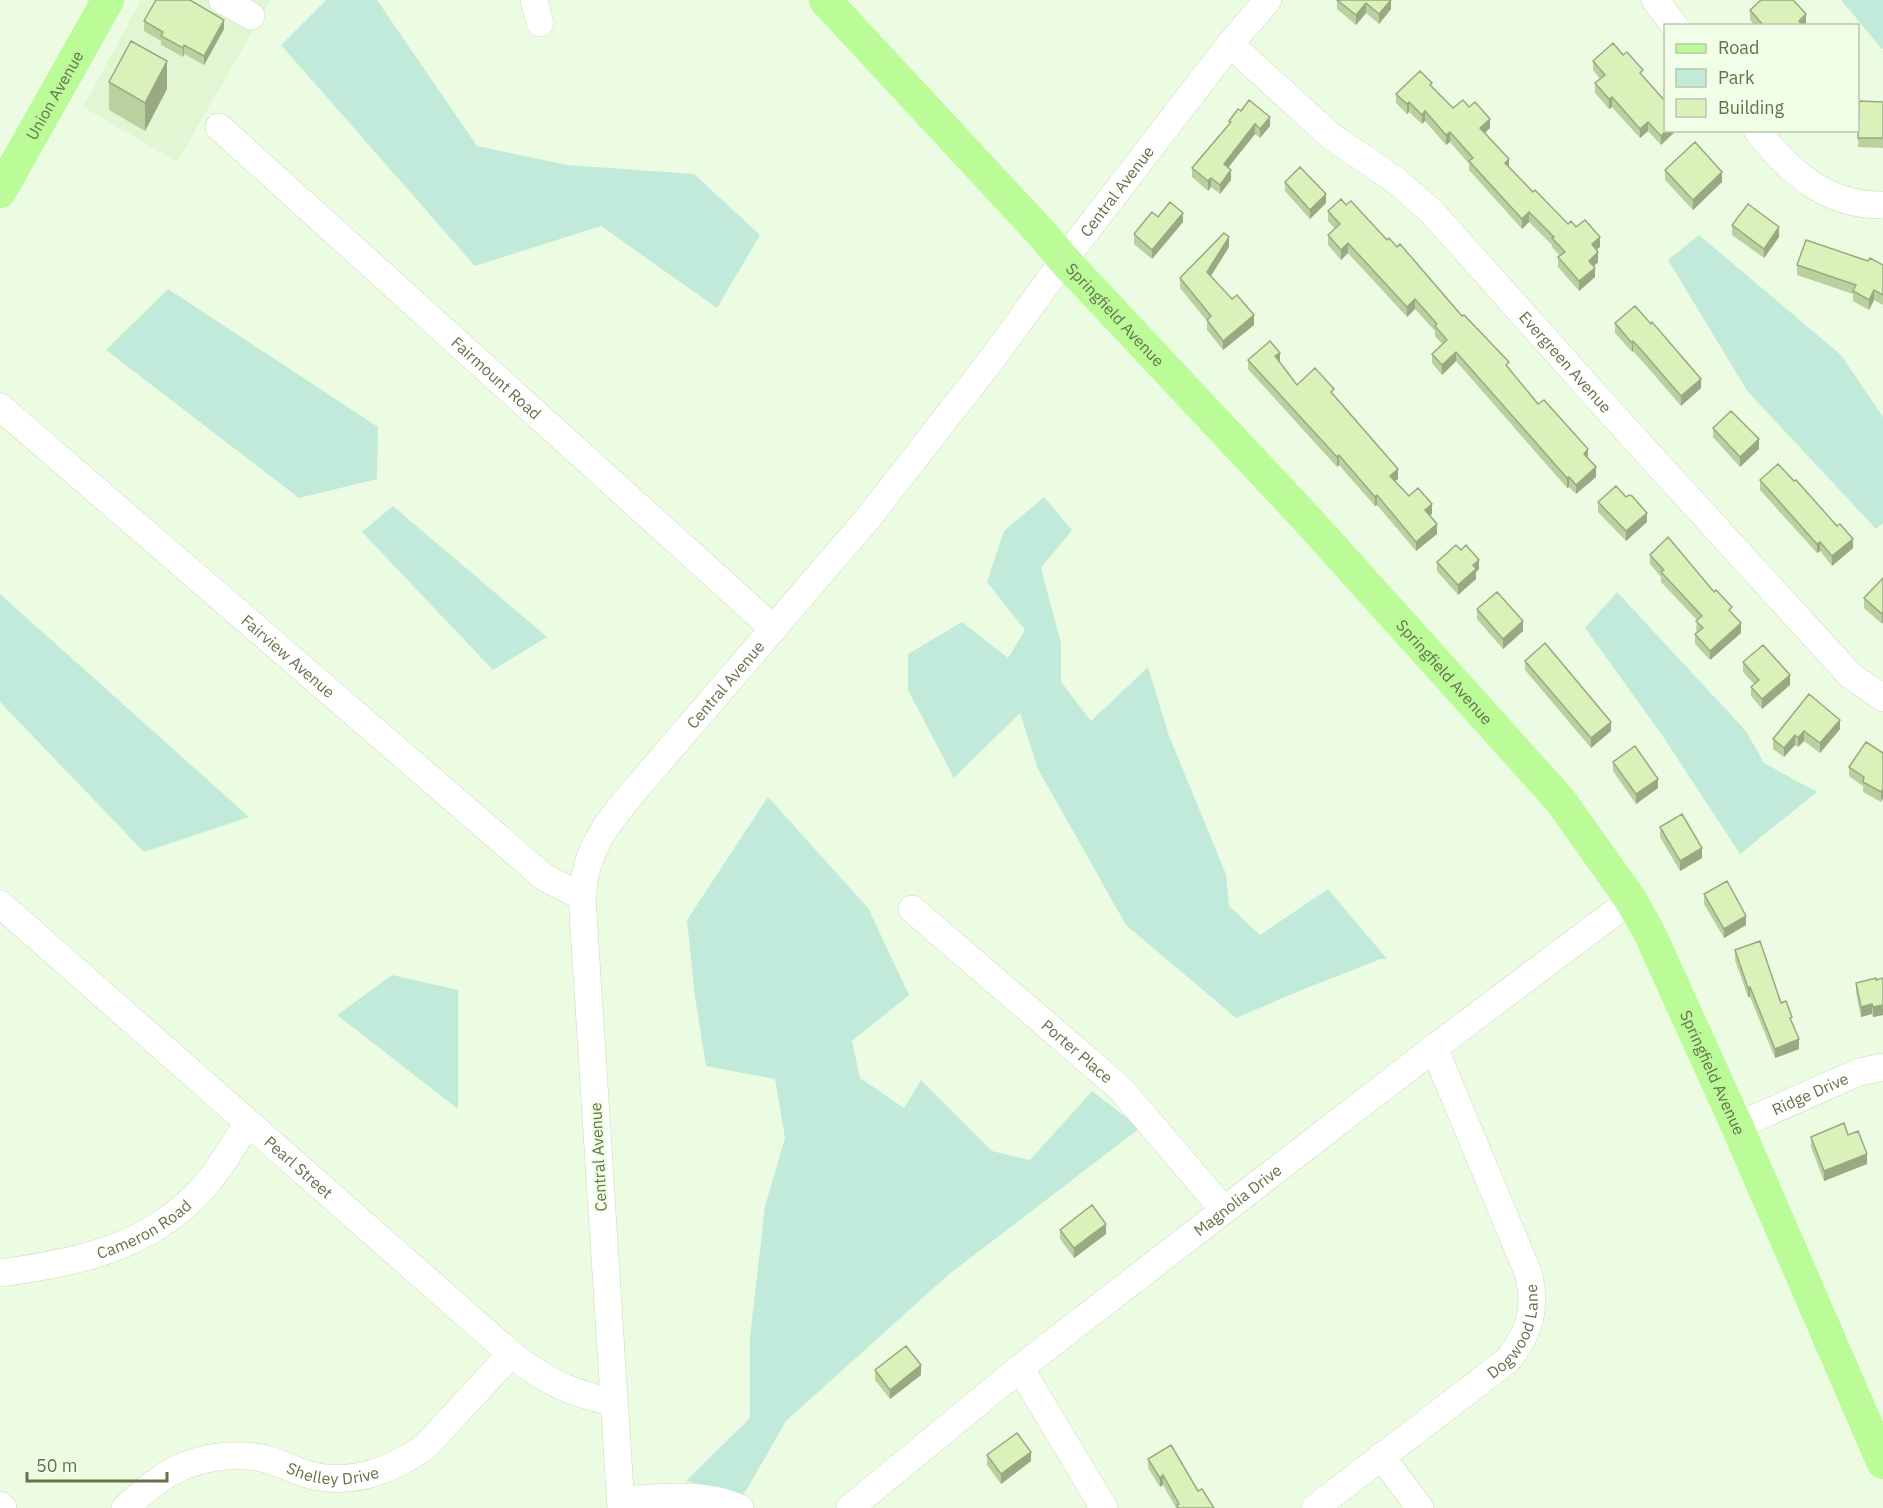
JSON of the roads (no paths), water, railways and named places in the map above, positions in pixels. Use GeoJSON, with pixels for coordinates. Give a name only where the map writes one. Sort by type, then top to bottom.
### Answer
{"type":"FeatureCollection","features":[{"type":"Feature","properties":{"kind":"main road","name":"Union Avenue"},"geometry":{"type":"LineString","coordinates":[[0,192],[108,0]]}},
{"type":"Feature","properties":{"kind":"main road","name":"Springfield Avenue"},"geometry":{"type":"LineString","coordinates":[[825,0],[1306,518],[1560,800],[1631,900],[1649,932],[1737,1126],[1883,1463]]}},
{"type":"Feature","properties":{"kind":"street"},"geometry":{"type":"LineString","coordinates":[[222,0],[251,16]]}},
{"type":"Feature","properties":{"kind":"street","name":"Central Avenue"},"geometry":{"type":"LineString","coordinates":[[620,1504],[582,897],[588,862],[605,826],[869,517],[992,359],[1064,260],[1230,44],[1268,0]]}},
{"type":"Feature","properties":{"kind":"street"},"geometry":{"type":"LineString","coordinates":[[1655,0],[1673,24]]}},
{"type":"Feature","properties":{"kind":"street","name":"Evergreen Avenue"},"geometry":{"type":"LineString","coordinates":[[1230,44],[1332,137],[1395,179],[1431,211],[1620,423],[1851,676],[1883,698]]}},
{"type":"Feature","properties":{"kind":"street","name":"Fairmount Road"},"geometry":{"type":"LineString","coordinates":[[219,127],[774,629]]}},
{"type":"Feature","properties":{"kind":"street"},"geometry":{"type":"LineString","coordinates":[[1759,132],[1785,164],[1806,181],[1844,200],[1883,205]]}},
{"type":"Feature","properties":{"kind":"street","name":"Fairview Avenue"},"geometry":{"type":"LineString","coordinates":[[0,407],[544,877],[582,897]]}},
{"type":"Feature","properties":{"kind":"street","name":"Magnolia Drive"},"geometry":{"type":"LineString","coordinates":[[850,1508],[1020,1368],[1434,1048],[1631,900]]}},
{"type":"Feature","properties":{"kind":"street","name":"Pearl Street"},"geometry":{"type":"LineString","coordinates":[[0,904],[512,1354],[540,1376],[558,1386],[612,1402]]}},
{"type":"Feature","properties":{"kind":"street","name":"Porter Place"},"geometry":{"type":"LineString","coordinates":[[912,909],[1120,1088],[1224,1210]]}},
{"type":"Feature","properties":{"kind":"street","name":"Dogwood Lane"},"geometry":{"type":"LineString","coordinates":[[1315,1508],[1508,1360],[1520,1346],[1528,1329],[1533,1293],[1529,1275],[1434,1048]]}},
{"type":"Feature","properties":{"kind":"street","name":"Ridge Drive"},"geometry":{"type":"LineString","coordinates":[[1737,1126],[1859,1072],[1883,1067]]}},
{"type":"Feature","properties":{"kind":"street","name":"Cameron Road"},"geometry":{"type":"LineString","coordinates":[[0,1273],[70,1262],[119,1246],[164,1222],[198,1192],[214,1174],[248,1123]]}},
{"type":"Feature","properties":{"kind":"street","name":"Shelley Drive"},"geometry":{"type":"LineString","coordinates":[[125,1508],[174,1470],[190,1463],[219,1457],[254,1457],[318,1477],[356,1478],[374,1474],[410,1458],[425,1447],[512,1354]]}},
{"type":"Feature","properties":{"kind":"street"},"geometry":{"type":"LineString","coordinates":[[1020,1368],[1104,1508]]}},
{"type":"Feature","properties":{"kind":"street"},"geometry":{"type":"LineString","coordinates":[[1381,1456],[1420,1508]]}},
{"type":"Feature","properties":{"kind":"street"},"geometry":{"type":"LineString","coordinates":[[620,1504],[678,1497],[707,1498],[740,1508]]}}]}
